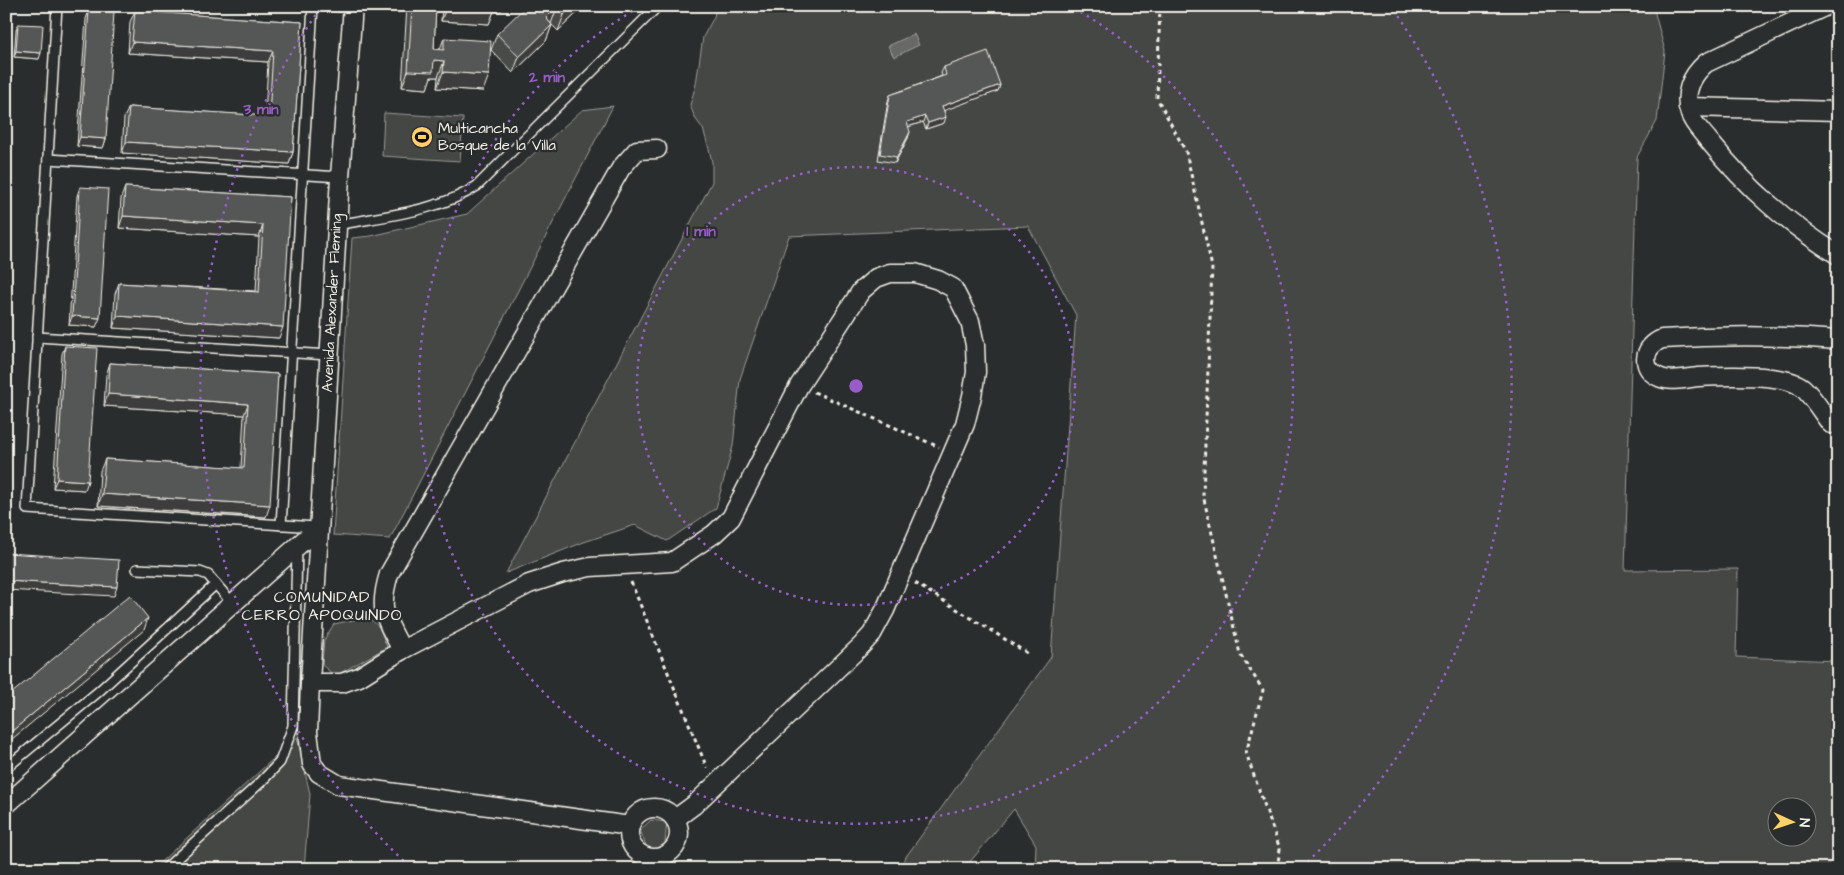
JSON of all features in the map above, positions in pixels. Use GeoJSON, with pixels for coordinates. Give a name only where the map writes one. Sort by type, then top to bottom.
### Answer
{"type":"FeatureCollection","features":[{"type":"Feature","properties":{"kind":"street"},"geometry":{"type":"LineString","coordinates":[[1826,6],[1706,63],[1698,69],[1689,87],[1688,106],[1692,119],[1727,163],[1774,211],[1803,233],[1838,255]]}},
{"type":"Feature","properties":{"kind":"street","name":"Avenida Alexander Fleming"},"geometry":{"type":"LineString","coordinates":[[353,7],[340,177],[310,683],[308,732],[312,764],[319,773],[330,781],[350,787],[630,826]]}},
{"type":"Feature","properties":{"kind":"street"},"geometry":{"type":"LineString","coordinates":[[1688,106],[1838,111]]}},
{"type":"Feature","properties":{"kind":"street"},"geometry":{"type":"LineString","coordinates":[[402,650],[385,616],[382,604],[383,592],[389,574],[621,168],[636,150],[657,149]]}},
{"type":"Feature","properties":{"kind":"street"},"geometry":{"type":"LineString","coordinates":[[310,683],[342,683],[359,677],[402,650],[529,584],[590,567],[672,562],[714,534],[731,518],[799,386],[861,291],[876,278],[890,273],[915,273],[938,280],[953,288],[970,321],[975,344],[976,372],[964,424],[885,610],[872,634],[861,646],[694,805],[675,820]]}},
{"type":"Feature","properties":{"kind":"street"},"geometry":{"type":"LineString","coordinates":[[1831,424],[1802,387],[1779,378],[1710,376],[1663,379],[1653,374],[1647,365],[1646,353],[1652,343],[1662,339],[1727,335],[1774,335],[1838,340]]}},
{"type":"Feature","properties":{"kind":"street"},"geometry":{"type":"LineString","coordinates":[[6,805],[319,527]]}},
{"type":"Feature","properties":{"kind":"street"},"geometry":{"type":"LineString","coordinates":[[656,808],[663,810],[675,820],[679,830],[678,838],[664,862],[638,853],[632,845],[629,836],[630,826],[640,812],[656,808]]}},
{"type":"Feature","properties":{"kind":"lane"},"geometry":{"type":"LineString","coordinates":[[57,6],[26,509],[319,527]]}},
{"type":"Feature","properties":{"kind":"lane"},"geometry":{"type":"LineString","coordinates":[[281,525],[313,6]]}},
{"type":"Feature","properties":{"kind":"lane"},"geometry":{"type":"LineString","coordinates":[[334,6],[353,7]]}},
{"type":"Feature","properties":{"kind":"lane"},"geometry":{"type":"LineString","coordinates":[[337,225],[442,204],[463,195],[476,186],[658,6]]}},
{"type":"Feature","properties":{"kind":"lane"},"geometry":{"type":"LineString","coordinates":[[48,159],[340,177]]}},
{"type":"Feature","properties":{"kind":"lane"},"geometry":{"type":"LineString","coordinates":[[37,337],[329,355]]}},
{"type":"Feature","properties":{"kind":"lane"},"geometry":{"type":"LineString","coordinates":[[165,869],[261,782],[280,762],[293,726],[297,546]]}},
{"type":"Feature","properties":{"kind":"lane"},"geometry":{"type":"LineString","coordinates":[[137,569],[200,572],[208,575],[233,604]]}},
{"type":"Feature","properties":{"kind":"lane"},"geometry":{"type":"LineString","coordinates":[[6,768],[98,692],[216,584]]}},
{"type":"Feature","properties":{"kind":"path"},"geometry":{"type":"LineString","coordinates":[[1160,6],[1157,98],[1186,152],[1212,267],[1203,495],[1240,654],[1264,690],[1246,754],[1280,849],[1277,869]]}},
{"type":"Feature","properties":{"kind":"path"},"geometry":{"type":"LineString","coordinates":[[799,386],[952,453]]}},
{"type":"Feature","properties":{"kind":"path"},"geometry":{"type":"LineString","coordinates":[[624,565],[714,785]]}},
{"type":"Feature","properties":{"kind":"path"},"geometry":{"type":"LineString","coordinates":[[900,574],[1028,653]]}},
{"type":"Feature","properties":{"kind":"shaded area"},"geometry":{"type":"Polygon","coordinates":[[[716,6],[1653,6],[1665,51],[1657,121],[1637,157],[1625,570],[1738,569],[1736,657],[1838,661],[1838,869],[1035,869],[1036,845],[1014,809],[964,869],[897,869],[1051,657],[1076,315],[1028,226],[789,236],[740,379],[733,446],[716,508],[667,541],[635,525],[584,542],[506,573],[712,182],[712,162],[709,149],[703,129],[695,118],[690,105],[696,84],[703,37],[714,17],[716,6]]]}},
{"type":"Feature","properties":{"kind":"shaded area"},"geometry":{"type":"Polygon","coordinates":[[[914,34],[919,45],[894,57],[888,46],[914,34]]]}},
{"type":"Feature","properties":{"kind":"shaded area"},"geometry":{"type":"Polygon","coordinates":[[[613,106],[390,539],[333,535],[352,238],[371,236],[467,214],[582,110],[613,106]]]}},
{"type":"Feature","properties":{"kind":"shaded area","name":"Multicancha Bosque de la Villa"},"geometry":{"type":"Polygon","coordinates":[[[384,113],[463,118],[460,161],[382,156],[384,113]]]}},
{"type":"Feature","properties":{"kind":"shaded area"},"geometry":{"type":"Polygon","coordinates":[[[368,617],[379,627],[387,647],[335,676],[322,665],[324,640],[334,624],[368,617]]]}},
{"type":"Feature","properties":{"kind":"shaded area"},"geometry":{"type":"Polygon","coordinates":[[[297,737],[310,794],[304,869],[153,869],[297,737]]]}},
{"type":"Feature","properties":{"kind":"shaded area"},"geometry":{"type":"Polygon","coordinates":[[[651,820],[667,822],[664,852],[648,851],[640,830],[651,820]]]}},
{"type":"Feature","properties":{"kind":"building"},"geometry":{"type":"Polygon","coordinates":[[[412,6],[436,6],[434,49],[444,50],[444,38],[491,41],[489,75],[443,72],[444,61],[434,60],[433,72],[408,71],[412,6]]]}},
{"type":"Feature","properties":{"kind":"building"},"geometry":{"type":"Polygon","coordinates":[[[469,6],[495,6],[495,8],[469,6]]]}},
{"type":"Feature","properties":{"kind":"building"},"geometry":{"type":"Polygon","coordinates":[[[526,6],[533,6],[538,12],[543,6],[573,6],[564,15],[557,7],[546,18],[552,25],[519,57],[497,34],[526,6]]]}},
{"type":"Feature","properties":{"kind":"building"},"geometry":{"type":"Polygon","coordinates":[[[89,10],[114,12],[106,139],[80,137],[89,10]]]}},
{"type":"Feature","properties":{"kind":"building"},"geometry":{"type":"Polygon","coordinates":[[[135,11],[302,22],[293,152],[126,142],[129,107],[269,116],[273,51],[132,42],[135,11]]]}},
{"type":"Feature","properties":{"kind":"building"},"geometry":{"type":"Polygon","coordinates":[[[18,24],[43,25],[41,53],[16,51],[18,24]]]}},
{"type":"Feature","properties":{"kind":"building"},"geometry":{"type":"Polygon","coordinates":[[[988,51],[1000,85],[942,106],[946,117],[928,123],[925,116],[907,122],[910,132],[897,157],[880,154],[890,95],[946,75],[944,67],[988,51]]]}},
{"type":"Feature","properties":{"kind":"building"},"geometry":{"type":"Polygon","coordinates":[[[80,187],[108,189],[100,318],[72,316],[80,187]]]}},
{"type":"Feature","properties":{"kind":"building"},"geometry":{"type":"Polygon","coordinates":[[[125,187],[291,197],[283,327],[117,316],[119,283],[259,292],[263,225],[123,216],[125,187]]]}},
{"type":"Feature","properties":{"kind":"building"},"geometry":{"type":"Polygon","coordinates":[[[65,346],[97,348],[88,481],[57,479],[65,346]]]}},
{"type":"Feature","properties":{"kind":"building"},"geometry":{"type":"Polygon","coordinates":[[[110,363],[278,374],[270,505],[102,494],[105,459],[244,468],[248,404],[108,394],[110,363]]]}},
{"type":"Feature","properties":{"kind":"building"},"geometry":{"type":"Polygon","coordinates":[[[6,553],[119,560],[117,587],[6,581],[6,553]]]}},
{"type":"Feature","properties":{"kind":"building"},"geometry":{"type":"Polygon","coordinates":[[[130,595],[148,618],[6,736],[6,698],[130,595]]]}},
{"type":"Feature","properties":{"kind":"place","name":"Multicancha Bosque de la Villa"},"geometry":{"type":"Point","coordinates":[422,137]}},
{"type":"Feature","properties":{"kind":"district","name":"COMUNIDAD CERRO APOQUINDO"},"geometry":{"type":"Point","coordinates":[322,606]}}]}
